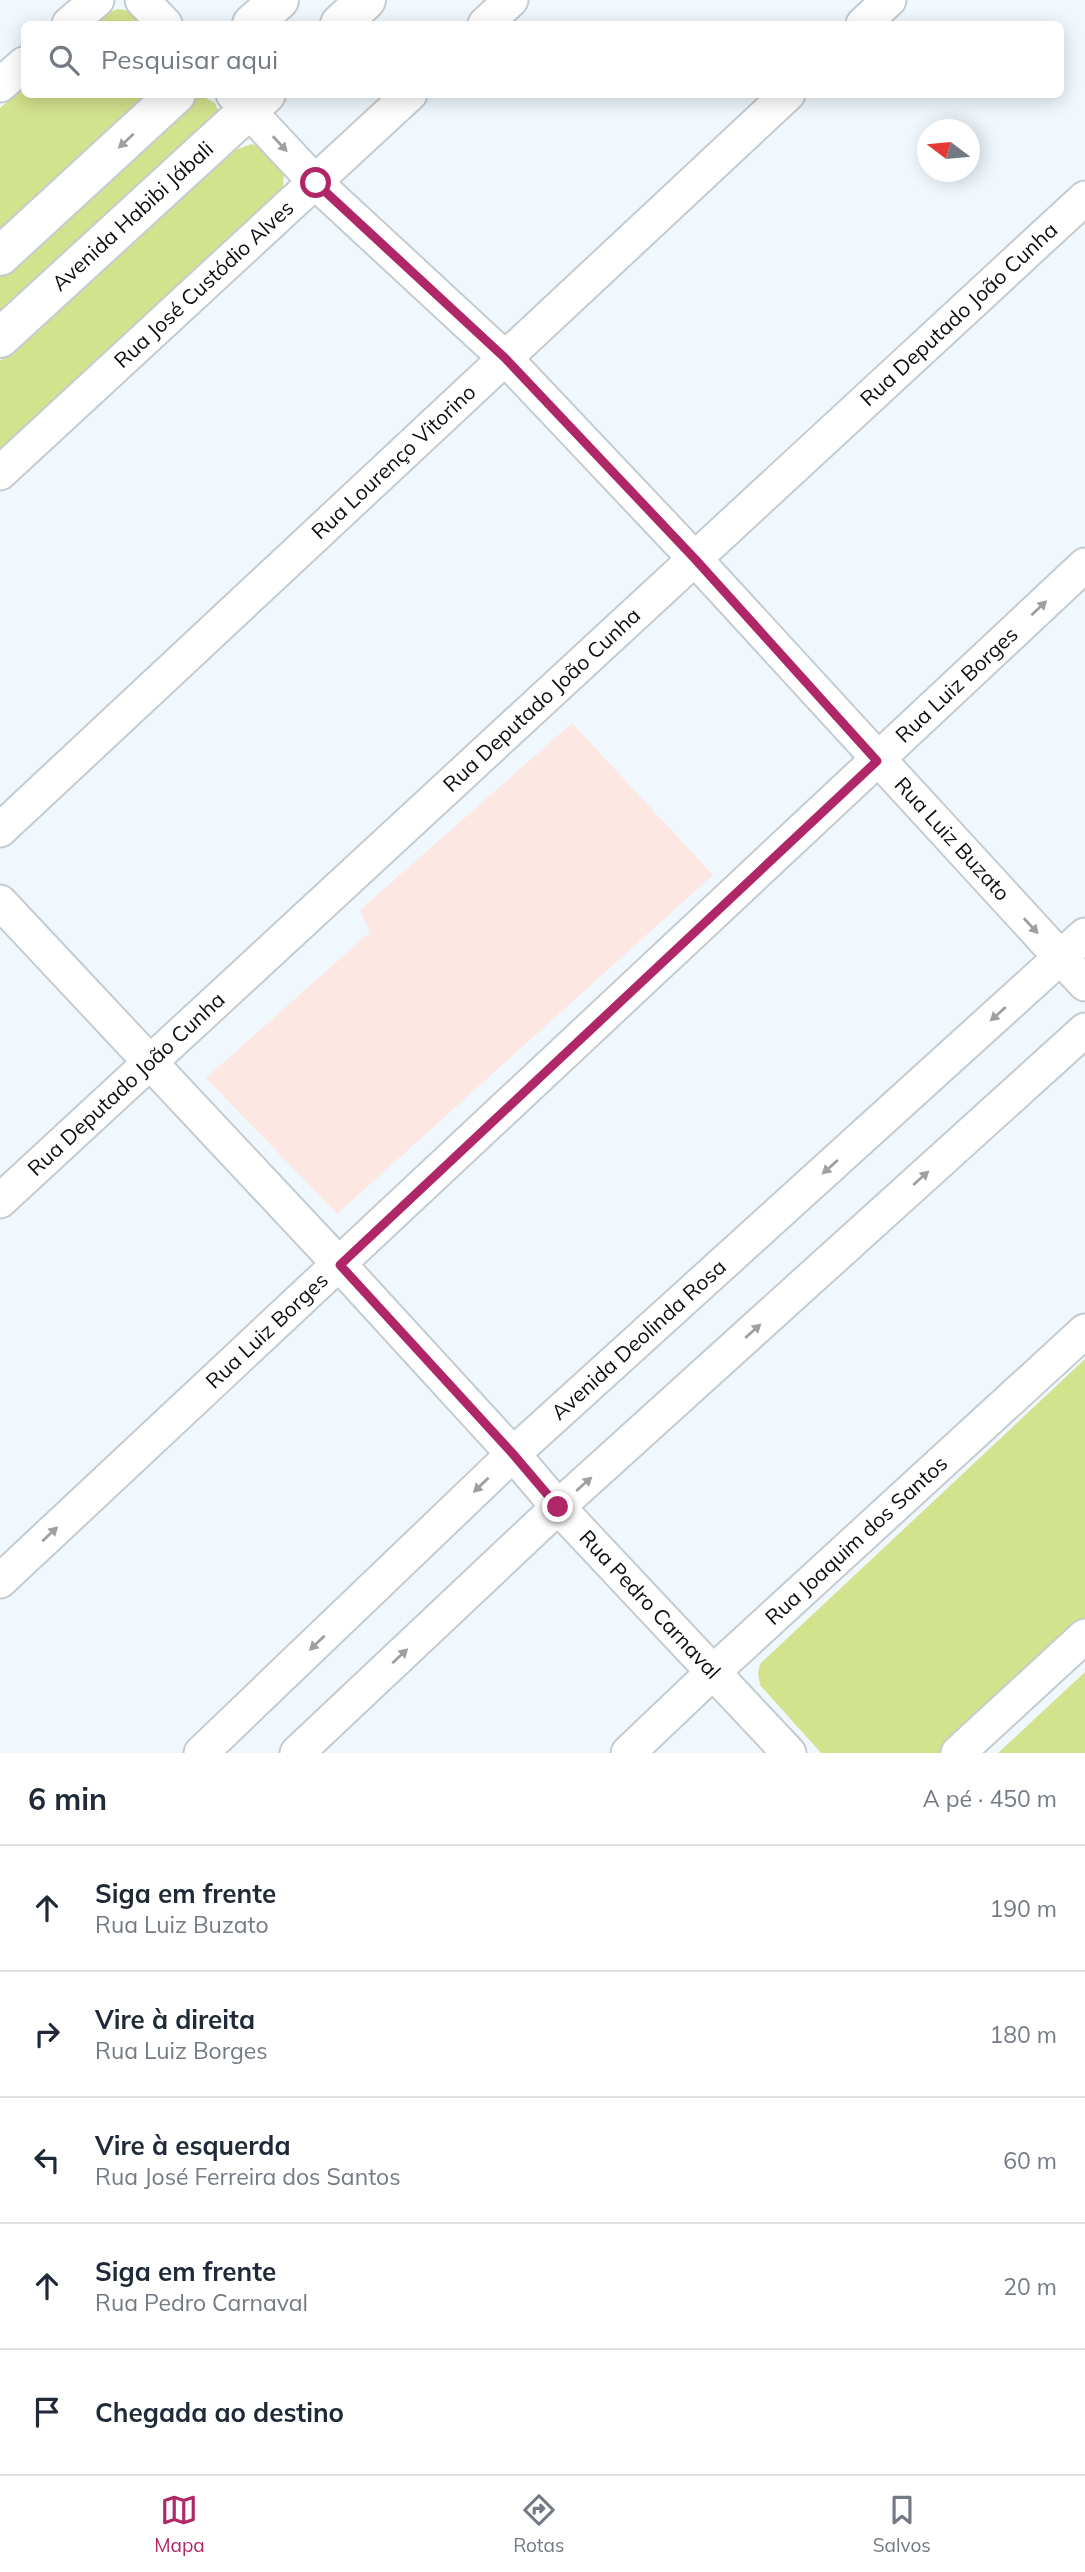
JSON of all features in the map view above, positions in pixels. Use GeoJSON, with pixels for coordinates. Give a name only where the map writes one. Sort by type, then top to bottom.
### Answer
{"type":"FeatureCollection","features":[{"type":"Feature","properties":{"kind":"main road"},"geometry":{"type":"LineString","coordinates":[[255,21],[278,0]]}},
{"type":"Feature","properties":{"kind":"main road"},"geometry":{"type":"LineString","coordinates":[[343,21],[366,0]]}},
{"type":"Feature","properties":{"kind":"main road"},"geometry":{"type":"LineString","coordinates":[[0,256],[172,98]]}},
{"type":"Feature","properties":{"kind":"main road","name":"Avenida Habibi Jábali"},"geometry":{"type":"LineString","coordinates":[[0,338],[249,100]]}},
{"type":"Feature","properties":{"kind":"street"},"geometry":{"type":"LineString","coordinates":[[72,21],[97,0]]}},
{"type":"Feature","properties":{"kind":"street"},"geometry":{"type":"LineString","coordinates":[[142,0],[162,21]]}},
{"type":"Feature","properties":{"kind":"street"},"geometry":{"type":"LineString","coordinates":[[488,21],[511,0]]}},
{"type":"Feature","properties":{"kind":"street"},"geometry":{"type":"LineString","coordinates":[[866,21],[889,0]]}},
{"type":"Feature","properties":{"kind":"street"},"geometry":{"type":"LineString","coordinates":[[0,85],[21,67]]}},
{"type":"Feature","properties":{"kind":"street","name":"Rua José Custódio Alves"},"geometry":{"type":"LineString","coordinates":[[0,473],[406,98]]}},
{"type":"Feature","properties":{"kind":"street","name":"Rua Lourenço Vitorino"},"geometry":{"type":"LineString","coordinates":[[0,830],[784,98]]}},
{"type":"Feature","properties":{"kind":"street","name":"Rua Luiz Buzato"},"geometry":{"type":"LineString","coordinates":[[249,100],[316,183],[505,358],[695,559],[877,761],[1085,984]]}},
{"type":"Feature","properties":{"kind":"street","name":"Rua Deputado João Cunha"},"geometry":{"type":"LineString","coordinates":[[0,1201],[1085,198]]}},
{"type":"Feature","properties":{"kind":"street","name":"Rua Luiz Borges"},"geometry":{"type":"LineString","coordinates":[[0,1581],[1085,565]]}},
{"type":"Feature","properties":{"kind":"street","name":"Rua Pedro Carnaval"},"geometry":{"type":"LineString","coordinates":[[0,902],[340,1265],[558,1507],[789,1753]]}},
{"type":"Feature","properties":{"kind":"street","name":"Avenida Deolinda Rosa"},"geometry":{"type":"LineString","coordinates":[[201,1753],[513,1454],[1085,935]]}},
{"type":"Feature","properties":{"kind":"street"},"geometry":{"type":"LineString","coordinates":[[297,1753],[558,1507],[1085,1030]]}},
{"type":"Feature","properties":{"kind":"street","name":"Rua Joaquim dos Santos"},"geometry":{"type":"LineString","coordinates":[[628,1753],[1085,1331]]}},
{"type":"Feature","properties":{"kind":"street"},"geometry":{"type":"LineString","coordinates":[[958,1753],[1085,1636]]}},
{"type":"Feature","properties":{"kind":"shaded area"},"geometry":{"type":"Polygon","coordinates":[[[572,723],[713,875],[337,1214],[206,1078],[370,932],[360,910],[572,723]]]}},
{"type":"Feature","properties":{"kind":"green space"},"geometry":{"type":"Polygon","coordinates":[[[119,9],[136,12],[144,21],[96,21],[105,13],[119,9]]]}},
{"type":"Feature","properties":{"kind":"green space"},"geometry":{"type":"Polygon","coordinates":[[[21,89],[21,98],[152,98],[0,236],[0,108],[21,89]]]}},
{"type":"Feature","properties":{"kind":"green space"},"geometry":{"type":"Polygon","coordinates":[[[193,98],[206,98],[215,103],[219,113],[0,319],[0,273],[193,98]]]}},
{"type":"Feature","properties":{"kind":"green space"},"geometry":{"type":"Polygon","coordinates":[[[252,144],[266,149],[284,170],[283,189],[271,208],[0,448],[0,361],[235,150],[252,144]]]}},
{"type":"Feature","properties":{"kind":"green space"},"geometry":{"type":"Polygon","coordinates":[[[1085,1359],[1085,1626],[949,1753],[821,1753],[760,1685],[760,1664],[1085,1359]]]}},
{"type":"Feature","properties":{"kind":"green space"},"geometry":{"type":"Polygon","coordinates":[[[1085,1672],[1085,1753],[998,1753],[1085,1672]]]}},
{"type":"Feature","properties":{"kind":"route"},"geometry":{"type":"LineString","coordinates":[[316,183],[505,358],[695,559],[877,761],[340,1265],[558,1507]]}}]}
